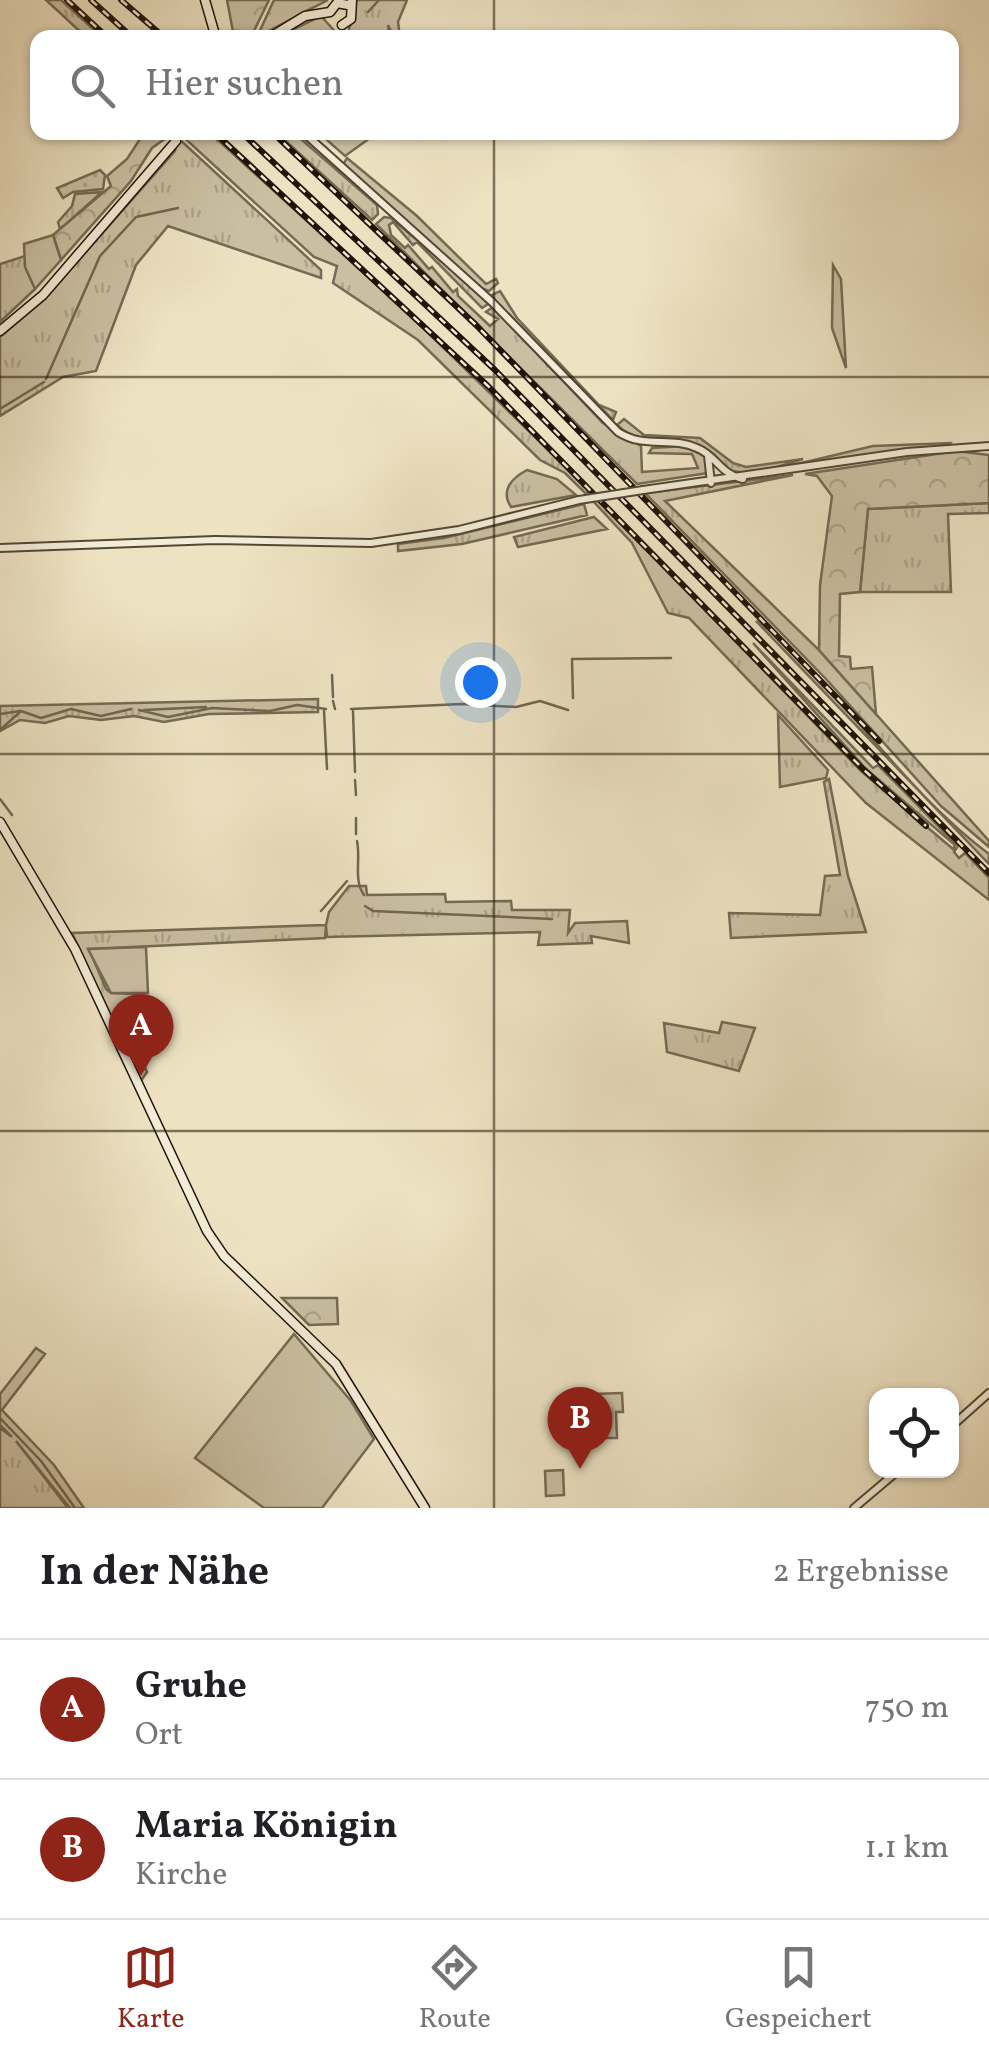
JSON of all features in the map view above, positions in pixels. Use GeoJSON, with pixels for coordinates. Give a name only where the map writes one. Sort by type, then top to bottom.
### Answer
{"type":"FeatureCollection","features":[{"type":"Feature","properties":{"kind":"main road"},"geometry":{"type":"LineString","coordinates":[[205,0],[214,30]]}},
{"type":"Feature","properties":{"kind":"main road"},"geometry":{"type":"LineString","coordinates":[[282,30],[305,16],[330,12],[337,3],[350,2],[351,19],[342,25]]}},
{"type":"Feature","properties":{"kind":"main road"},"geometry":{"type":"LineString","coordinates":[[330,12],[332,21],[342,25]]}},
{"type":"Feature","properties":{"kind":"main road"},"geometry":{"type":"LineString","coordinates":[[342,25],[342,30]]}},
{"type":"Feature","properties":{"kind":"main road"},"geometry":{"type":"LineString","coordinates":[[0,332],[43,295],[176,140]]}},
{"type":"Feature","properties":{"kind":"main road"},"geometry":{"type":"LineString","coordinates":[[0,822],[75,949],[206,1231],[224,1256],[345,1375],[427,1508]]}},
{"type":"Feature","properties":{"kind":"street"},"geometry":{"type":"LineString","coordinates":[[312,140],[486,297],[611,427],[640,443],[689,445],[708,455],[717,467],[743,479]]}},
{"type":"Feature","properties":{"kind":"street"},"geometry":{"type":"LineString","coordinates":[[0,548],[215,540],[371,543],[459,530],[579,500],[989,446]]}},
{"type":"Feature","properties":{"kind":"street"},"geometry":{"type":"LineString","coordinates":[[708,455],[713,483]]}},
{"type":"Feature","properties":{"kind":"street"},"geometry":{"type":"LineString","coordinates":[[713,483],[717,467]]}},
{"type":"Feature","properties":{"kind":"street"},"geometry":{"type":"LineString","coordinates":[[959,1420],[989,1392]]}},
{"type":"Feature","properties":{"kind":"street"},"geometry":{"type":"LineString","coordinates":[[854,1507],[889,1478]]}},
{"type":"Feature","properties":{"kind":"green space"},"geometry":{"type":"Polygon","coordinates":[[[46,0],[61,0],[94,30],[78,30],[46,0]]]}},
{"type":"Feature","properties":{"kind":"green space"},"geometry":{"type":"Polygon","coordinates":[[[227,0],[269,0],[254,30],[233,30],[227,0]]]}},
{"type":"Feature","properties":{"kind":"green space"},"geometry":{"type":"Polygon","coordinates":[[[274,0],[328,0],[270,30],[260,30],[274,0]]]}},
{"type":"Feature","properties":{"kind":"green space"},"geometry":{"type":"Polygon","coordinates":[[[357,0],[407,0],[398,22],[399,30],[390,30],[388,25],[389,30],[349,30],[357,0]]]}},
{"type":"Feature","properties":{"kind":"green space"},"geometry":{"type":"Polygon","coordinates":[[[321,16],[334,30],[292,30],[321,16]]]}},
{"type":"Feature","properties":{"kind":"green space"},"geometry":{"type":"Polygon","coordinates":[[[139,140],[163,140],[152,148],[131,181],[61,260],[53,235],[111,186],[107,176],[127,159],[139,140]]]}},
{"type":"Feature","properties":{"kind":"green space"},"geometry":{"type":"Polygon","coordinates":[[[177,140],[180,140],[321,270],[321,278],[168,226],[136,265],[96,371],[63,377],[0,416],[0,337],[45,298],[175,151],[177,140]]]}},
{"type":"Feature","properties":{"kind":"green space"},"geometry":{"type":"Polygon","coordinates":[[[187,140],[219,141],[412,317],[591,492],[585,493],[565,473],[540,460],[418,340],[333,283],[337,266],[314,257],[187,140]]]}},
{"type":"Feature","properties":{"kind":"green space"},"geometry":{"type":"Polygon","coordinates":[[[285,140],[302,140],[377,205],[378,214],[372,220],[285,140]]]}},
{"type":"Feature","properties":{"kind":"green space"},"geometry":{"type":"Polygon","coordinates":[[[327,140],[367,140],[345,156],[327,140]]]}},
{"type":"Feature","properties":{"kind":"green space"},"geometry":{"type":"Polygon","coordinates":[[[347,158],[417,216],[486,284],[496,279],[498,283],[489,291],[481,288],[343,165],[347,158]]]}},
{"type":"Feature","properties":{"kind":"green space"},"geometry":{"type":"Polygon","coordinates":[[[100,170],[105,175],[103,189],[73,192],[63,198],[57,188],[100,170]]]}},
{"type":"Feature","properties":{"kind":"green space"},"geometry":{"type":"Polygon","coordinates":[[[102,192],[60,229],[58,222],[72,206],[75,194],[102,192]]]}},
{"type":"Feature","properties":{"kind":"green space"},"geometry":{"type":"Polygon","coordinates":[[[384,217],[391,218],[488,301],[482,308],[417,242],[413,245],[393,222],[389,225],[391,235],[405,248],[408,245],[429,269],[432,267],[453,292],[457,289],[458,296],[490,326],[498,319],[486,312],[493,307],[603,423],[641,446],[642,472],[698,468],[692,454],[649,453],[652,448],[684,446],[705,456],[708,473],[637,484],[376,224],[384,217]]]}},
{"type":"Feature","properties":{"kind":"green space"},"geometry":{"type":"Polygon","coordinates":[[[53,235],[61,260],[35,289],[25,267],[24,244],[53,235]]]}},
{"type":"Feature","properties":{"kind":"green space"},"geometry":{"type":"Polygon","coordinates":[[[25,256],[35,289],[0,322],[0,264],[25,256]]]}},
{"type":"Feature","properties":{"kind":"green space"},"geometry":{"type":"Polygon","coordinates":[[[833,265],[841,279],[846,368],[832,328],[833,265]]]}},
{"type":"Feature","properties":{"kind":"green space"},"geometry":{"type":"Polygon","coordinates":[[[500,291],[517,318],[599,405],[616,412],[613,420],[494,300],[492,295],[500,291]]]}},
{"type":"Feature","properties":{"kind":"green space"},"geometry":{"type":"Polygon","coordinates":[[[624,419],[644,435],[700,438],[733,463],[746,467],[803,459],[755,474],[873,446],[950,443],[756,475],[727,472],[747,473],[724,470],[697,446],[631,435],[617,425],[624,419]]]}},
{"type":"Feature","properties":{"kind":"green space"},"geometry":{"type":"Polygon","coordinates":[[[956,451],[989,455],[989,503],[868,509],[860,592],[840,594],[839,656],[850,657],[851,669],[872,667],[876,714],[819,650],[820,585],[832,496],[817,476],[805,474],[956,451]]]}},
{"type":"Feature","properties":{"kind":"green space"},"geometry":{"type":"Polygon","coordinates":[[[527,470],[557,479],[576,495],[511,507],[509,485],[527,470]]]}},
{"type":"Feature","properties":{"kind":"green space"},"geometry":{"type":"Polygon","coordinates":[[[793,475],[665,501],[819,650],[989,841],[989,847],[941,806],[826,679],[645,493],[793,475]]]}},
{"type":"Feature","properties":{"kind":"green space"},"geometry":{"type":"Polygon","coordinates":[[[599,500],[861,771],[953,849],[955,845],[865,768],[753,643],[873,768],[878,765],[958,846],[954,852],[959,858],[965,853],[989,878],[989,900],[866,803],[689,618],[668,613],[632,543],[593,501],[599,500]]]}},
{"type":"Feature","properties":{"kind":"green space"},"geometry":{"type":"Polygon","coordinates":[[[989,503],[989,513],[948,514],[951,592],[860,592],[868,509],[989,503]]]}},
{"type":"Feature","properties":{"kind":"green space"},"geometry":{"type":"Polygon","coordinates":[[[584,504],[587,515],[462,544],[398,551],[398,544],[444,538],[584,504]]]}},
{"type":"Feature","properties":{"kind":"green space"},"geometry":{"type":"Polygon","coordinates":[[[594,517],[607,529],[518,547],[514,537],[594,517]]]}},
{"type":"Feature","properties":{"kind":"green space"},"geometry":{"type":"Polygon","coordinates":[[[756,621],[795,655],[942,814],[989,854],[989,864],[756,621]]]}},
{"type":"Feature","properties":{"kind":"green space"},"geometry":{"type":"Polygon","coordinates":[[[318,699],[318,712],[209,714],[164,722],[134,716],[101,720],[69,716],[45,723],[20,720],[0,731],[0,706],[318,699]]]}},
{"type":"Feature","properties":{"kind":"green space"},"geometry":{"type":"Polygon","coordinates":[[[778,715],[828,770],[826,778],[780,787],[778,715]]]}},
{"type":"Feature","properties":{"kind":"green space"},"geometry":{"type":"Polygon","coordinates":[[[829,779],[848,876],[866,932],[731,938],[729,913],[820,915],[825,876],[840,875],[824,782],[829,779]]]}},
{"type":"Feature","properties":{"kind":"green space"},"geometry":{"type":"Polygon","coordinates":[[[349,886],[366,886],[367,895],[445,894],[446,902],[511,901],[512,910],[570,910],[568,933],[575,923],[627,921],[629,943],[591,936],[592,943],[538,945],[540,932],[327,937],[326,926],[325,938],[89,949],[106,989],[111,993],[136,994],[131,1036],[147,1072],[140,1082],[72,933],[326,925],[329,912],[349,886]]]}},
{"type":"Feature","properties":{"kind":"green space"},"geometry":{"type":"Polygon","coordinates":[[[146,947],[148,993],[111,993],[88,949],[146,947]]]}},
{"type":"Feature","properties":{"kind":"green space"},"geometry":{"type":"Polygon","coordinates":[[[722,1022],[755,1028],[739,1071],[667,1052],[664,1023],[719,1033],[722,1022]]]}},
{"type":"Feature","properties":{"kind":"green space"},"geometry":{"type":"Polygon","coordinates":[[[282,1298],[337,1298],[338,1324],[309,1325],[282,1298]]]}},
{"type":"Feature","properties":{"kind":"green space"},"geometry":{"type":"Polygon","coordinates":[[[294,1334],[351,1401],[374,1439],[322,1508],[264,1508],[195,1458],[294,1334]]]}},
{"type":"Feature","properties":{"kind":"green space"},"geometry":{"type":"Polygon","coordinates":[[[36,1348],[45,1354],[2,1410],[54,1465],[84,1508],[70,1508],[16,1441],[68,1508],[0,1508],[0,1428],[12,1437],[0,1425],[0,1394],[36,1348]]]}},
{"type":"Feature","properties":{"kind":"green space"},"geometry":{"type":"Polygon","coordinates":[[[622,1393],[623,1412],[616,1412],[617,1438],[604,1438],[604,1413],[592,1413],[592,1394],[622,1393]]]}},
{"type":"Feature","properties":{"kind":"green space"},"geometry":{"type":"Polygon","coordinates":[[[563,1470],[564,1495],[546,1496],[545,1471],[563,1470]]]}},
{"type":"Feature","properties":{"kind":"waterway"},"geometry":{"type":"LineString","coordinates":[[368,12],[379,0]]}},
{"type":"Feature","properties":{"kind":"waterway"},"geometry":{"type":"LineString","coordinates":[[46,379],[100,256],[136,217],[178,208]]}},
{"type":"Feature","properties":{"kind":"waterway"},"geometry":{"type":"LineString","coordinates":[[0,409],[44,382]]}},
{"type":"Feature","properties":{"kind":"waterway"},"geometry":{"type":"LineString","coordinates":[[573,698],[572,659],[671,658]]}},
{"type":"Feature","properties":{"kind":"waterway"},"geometry":{"type":"LineString","coordinates":[[332,675],[333,697]]}},
{"type":"Feature","properties":{"kind":"waterway"},"geometry":{"type":"LineString","coordinates":[[333,701],[335,709]]}},
{"type":"Feature","properties":{"kind":"waterway"},"geometry":{"type":"LineString","coordinates":[[351,709],[462,704],[516,707],[540,701],[568,710]]}},
{"type":"Feature","properties":{"kind":"waterway"},"geometry":{"type":"LineString","coordinates":[[139,710],[168,717],[212,708],[270,711],[297,705],[326,709]]}},
{"type":"Feature","properties":{"kind":"waterway"},"geometry":{"type":"LineString","coordinates":[[144,710],[206,707]]}},
{"type":"Feature","properties":{"kind":"waterway"},"geometry":{"type":"LineString","coordinates":[[0,730],[21,711],[41,718],[71,709],[101,716],[131,709]]}},
{"type":"Feature","properties":{"kind":"waterway"},"geometry":{"type":"LineString","coordinates":[[0,714],[20,711]]}},
{"type":"Feature","properties":{"kind":"waterway"},"geometry":{"type":"LineString","coordinates":[[324,711],[327,769]]}},
{"type":"Feature","properties":{"kind":"waterway"},"geometry":{"type":"LineString","coordinates":[[353,711],[355,772]]}},
{"type":"Feature","properties":{"kind":"waterway"},"geometry":{"type":"LineString","coordinates":[[355,780],[356,795]]}},
{"type":"Feature","properties":{"kind":"waterway"},"geometry":{"type":"LineString","coordinates":[[0,799],[12,815]]}},
{"type":"Feature","properties":{"kind":"waterway"},"geometry":{"type":"LineString","coordinates":[[356,818],[356,834]]}},
{"type":"Feature","properties":{"kind":"waterway"},"geometry":{"type":"LineString","coordinates":[[357,841],[359,882],[364,895]]}},
{"type":"Feature","properties":{"kind":"waterway"},"geometry":{"type":"LineString","coordinates":[[321,911],[347,881]]}},
{"type":"Feature","properties":{"kind":"waterway"},"geometry":{"type":"LineString","coordinates":[[365,906],[373,911],[552,919]]}},
{"type":"Feature","properties":{"kind":"waterway"},"geometry":{"type":"LineString","coordinates":[[0,1418],[41,1461],[75,1508]]}},
{"type":"Feature","properties":{"kind":"railway"},"geometry":{"type":"LineString","coordinates":[[67,0],[99,30]]}},
{"type":"Feature","properties":{"kind":"railway"},"geometry":{"type":"LineString","coordinates":[[91,0],[124,30]]}},
{"type":"Feature","properties":{"kind":"railway"},"geometry":{"type":"LineString","coordinates":[[121,0],[156,30]]}},
{"type":"Feature","properties":{"kind":"railway"},"geometry":{"type":"LineString","coordinates":[[223,140],[488,386],[863,769],[926,826]]}},
{"type":"Feature","properties":{"kind":"railway"},"geometry":{"type":"LineString","coordinates":[[250,140],[495,370],[989,873]]}},
{"type":"Feature","properties":{"kind":"railway"},"geometry":{"type":"LineString","coordinates":[[280,140],[476,325],[879,741]]}},
{"type":"Feature","properties":{"kind":"place","name":"Gruhe"},"geometry":{"type":"Point","coordinates":[141,1076]}},
{"type":"Feature","properties":{"kind":"place","name":"Maria Königin"},"geometry":{"type":"Point","coordinates":[580,1469]}}]}
